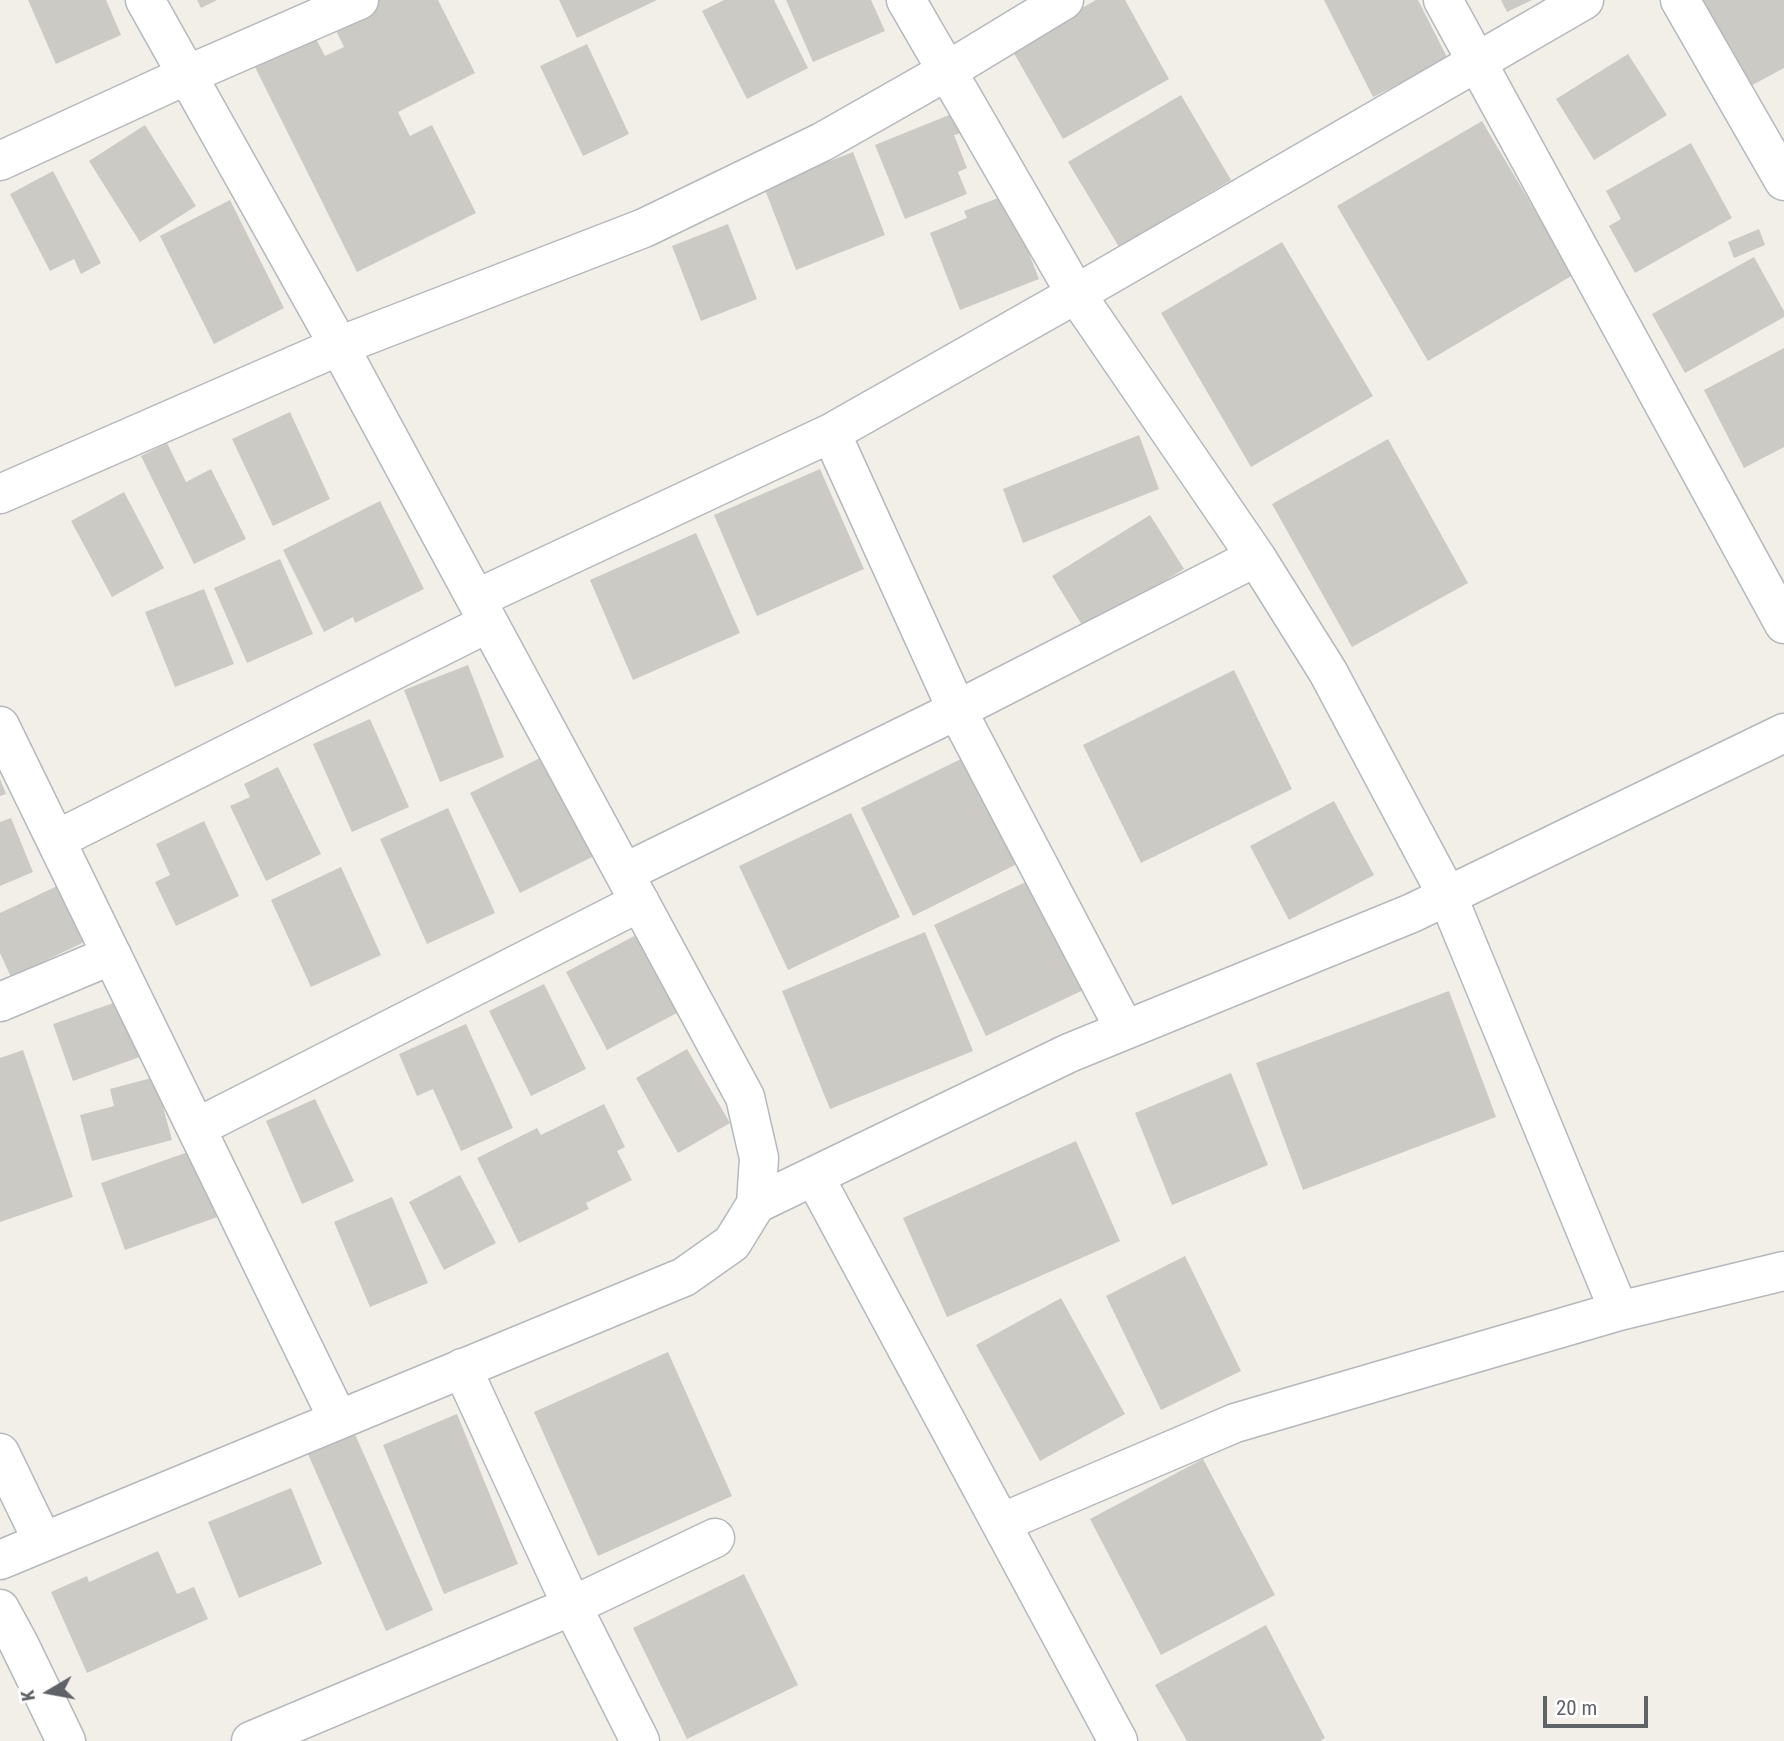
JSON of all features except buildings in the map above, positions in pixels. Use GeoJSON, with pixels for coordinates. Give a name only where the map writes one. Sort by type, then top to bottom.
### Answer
{"type":"FeatureCollection","features":[{"type":"Feature","properties":{"kind":"street"},"geometry":{"type":"LineString","coordinates":[[0,1560],[684,1277],[732,1243],[756,1204],[759,1158],[745,1097],[340,346],[145,0]]}},
{"type":"Feature","properties":{"kind":"street"},"geometry":{"type":"LineString","coordinates":[[0,162],[187,75],[359,0]]}},
{"type":"Feature","properties":{"kind":"street"},"geometry":{"type":"LineString","coordinates":[[906,0],[1076,294],[1256,557],[1328,672],[1447,895],[1619,1311]]}},
{"type":"Feature","properties":{"kind":"street"},"geometry":{"type":"LineString","coordinates":[[0,494],[340,346],[644,228],[822,142],[1064,0]]}},
{"type":"Feature","properties":{"kind":"street"},"geometry":{"type":"LineString","coordinates":[[1443,0],[1784,624]]}},
{"type":"Feature","properties":{"kind":"street"},"geometry":{"type":"LineString","coordinates":[[56,840],[482,611],[831,433],[1584,0]]}},
{"type":"Feature","properties":{"kind":"street"},"geometry":{"type":"LineString","coordinates":[[1680,0],[1784,181]]}},
{"type":"Feature","properties":{"kind":"street"},"geometry":{"type":"LineString","coordinates":[[831,433],[957,710],[1125,1030]]}},
{"type":"Feature","properties":{"kind":"street"},"geometry":{"type":"LineString","coordinates":[[196,1128],[957,710],[1256,557]]}},
{"type":"Feature","properties":{"kind":"street"},"geometry":{"type":"LineString","coordinates":[[0,726],[338,1419]]}},
{"type":"Feature","properties":{"kind":"street"},"geometry":{"type":"LineString","coordinates":[[756,1204],[1069,1053],[1412,913],[1784,733]]}},
{"type":"Feature","properties":{"kind":"street"},"geometry":{"type":"LineString","coordinates":[[0,1002],[112,955]]}},
{"type":"Feature","properties":{"kind":"street"},"geometry":{"type":"LineString","coordinates":[[814,1175],[1118,1741]]}},
{"type":"Feature","properties":{"kind":"street"},"geometry":{"type":"LineString","coordinates":[[1001,1523],[1235,1423],[1619,1311],[1784,1271]]}},
{"type":"Feature","properties":{"kind":"street"},"geometry":{"type":"LineString","coordinates":[[462,1368],[572,1606],[640,1741]]}},
{"type":"Feature","properties":{"kind":"street"},"geometry":{"type":"LineString","coordinates":[[0,1452],[43,1542]]}},
{"type":"Feature","properties":{"kind":"street"},"geometry":{"type":"LineString","coordinates":[[251,1741],[572,1606],[715,1538]]}},
{"type":"Feature","properties":{"kind":"street"},"geometry":{"type":"LineString","coordinates":[[0,1609],[66,1741]]}}]}
